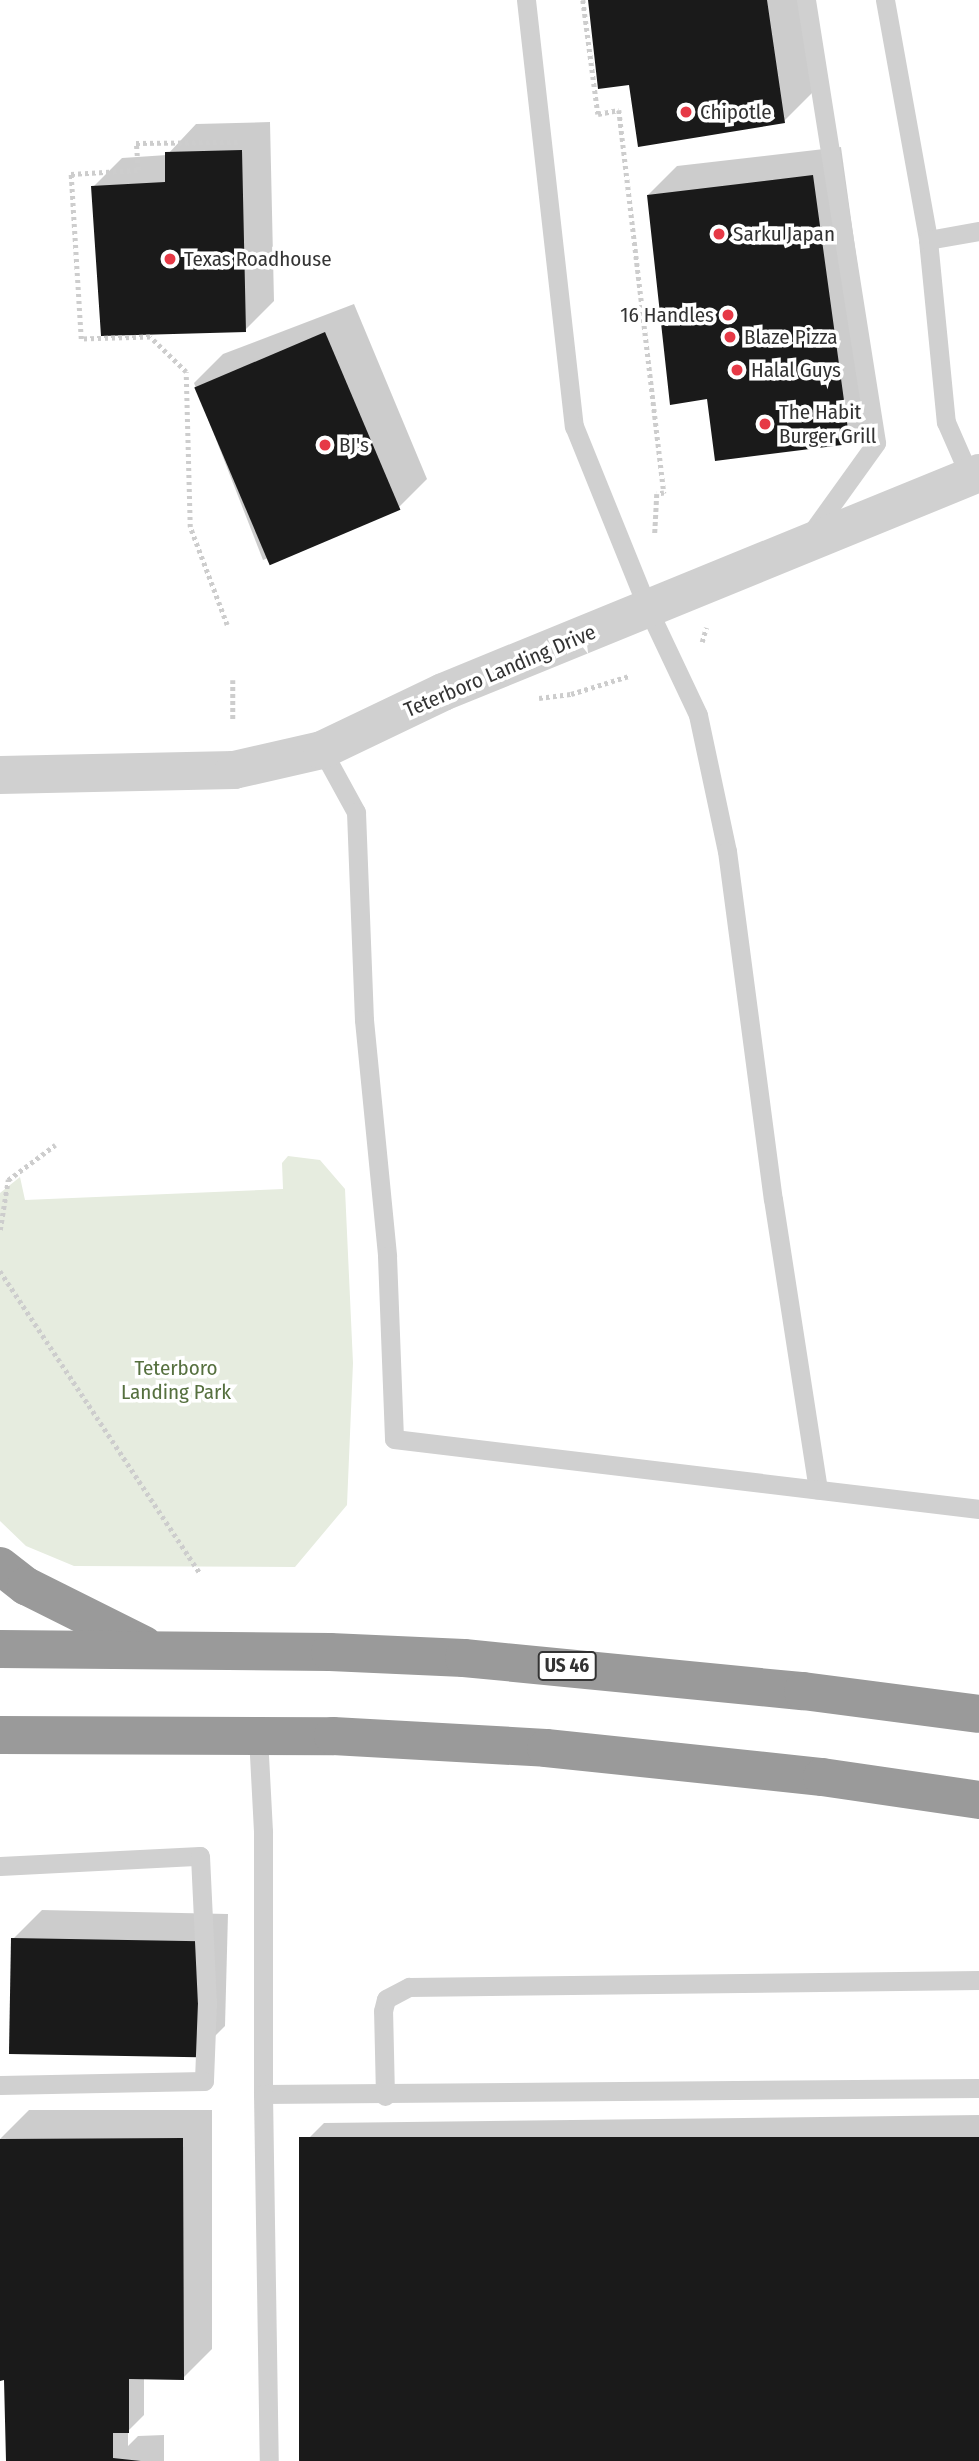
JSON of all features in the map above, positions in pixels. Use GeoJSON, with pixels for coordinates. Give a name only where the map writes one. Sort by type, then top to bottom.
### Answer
{"type":"FeatureCollection","features":[{"type":"Feature","properties":{"kind":"highway"},"geometry":{"type":"LineString","coordinates":[[0,1566],[26,1586],[153,1649]]}},
{"type":"Feature","properties":{"kind":"highway","name":"US 46"},"geometry":{"type":"LineString","coordinates":[[0,1649],[330,1652],[519,1662],[803,1690],[979,1714]]}},
{"type":"Feature","properties":{"kind":"highway"},"geometry":{"type":"LineString","coordinates":[[0,1706],[16,1734],[258,1735],[546,1748],[822,1777],[979,1800]]}},
{"type":"Feature","properties":{"kind":"street","name":"Teterboro Landing Drive"},"geometry":{"type":"LineString","coordinates":[[0,775],[234,771],[322,750],[450,689],[804,542],[974,475]]}},
{"type":"Feature","properties":{"kind":"lane"},"geometry":{"type":"LineString","coordinates":[[526,0],[573,426],[648,609],[698,715],[727,851],[773,1199],[818,1490]]}},
{"type":"Feature","properties":{"kind":"lane"},"geometry":{"type":"LineString","coordinates":[[804,542],[876,443],[806,0]]}},
{"type":"Feature","properties":{"kind":"lane"},"geometry":{"type":"LineString","coordinates":[[885,0],[928,240],[946,422],[974,475]]}},
{"type":"Feature","properties":{"kind":"lane"},"geometry":{"type":"LineString","coordinates":[[928,240],[979,231]]}},
{"type":"Feature","properties":{"kind":"lane"},"geometry":{"type":"LineString","coordinates":[[322,750],[356,812],[364,1020],[387,1256],[394,1439],[979,1510]]}},
{"type":"Feature","properties":{"kind":"lane"},"geometry":{"type":"LineString","coordinates":[[258,1735],[263,1832],[263,2094],[270,2461]]}},
{"type":"Feature","properties":{"kind":"lane"},"geometry":{"type":"LineString","coordinates":[[0,1866],[201,1856],[207,2002],[204,2081],[0,2085]]}},
{"type":"Feature","properties":{"kind":"lane"},"geometry":{"type":"LineString","coordinates":[[385,2096],[383,2011],[386,1999],[409,1987],[979,1980]]}},
{"type":"Feature","properties":{"kind":"lane"},"geometry":{"type":"LineString","coordinates":[[263,2094],[385,2096],[979,2088]]}},
{"type":"Feature","properties":{"kind":"path"},"geometry":{"type":"LineString","coordinates":[[583,0],[598,114],[618,110],[664,493],[657,494],[655,533]]}},
{"type":"Feature","properties":{"kind":"path"},"geometry":{"type":"LineString","coordinates":[[227,625],[190,527],[186,372],[150,337],[81,339],[71,174],[138,170],[136,143],[238,142]]}},
{"type":"Feature","properties":{"kind":"path"},"geometry":{"type":"LineString","coordinates":[[233,680],[233,721]]}},
{"type":"Feature","properties":{"kind":"path"},"geometry":{"type":"LineString","coordinates":[[0,1230],[8,1181],[55,1145]]}},
{"type":"Feature","properties":{"kind":"path"},"geometry":{"type":"LineString","coordinates":[[0,1271],[199,1572]]}},
{"type":"Feature","properties":{"kind":"green space","name":"Teterboro Landing Park"},"geometry":{"type":"Polygon","coordinates":[[[288,1156],[320,1160],[345,1189],[353,1363],[347,1505],[295,1567],[74,1566],[26,1546],[0,1521],[0,1193],[20,1177],[25,1200],[283,1189],[282,1163],[288,1156]]]}},
{"type":"Feature","properties":{"kind":"building"},"geometry":{"type":"Polygon","coordinates":[[[588,0],[767,0],[785,123],[638,147],[629,85],[598,89],[588,0]]]}},
{"type":"Feature","properties":{"kind":"building","name":"Texas Roadhouse"},"geometry":{"type":"Polygon","coordinates":[[[242,150],[246,332],[101,336],[91,186],[165,182],[165,152],[242,150]]]}},
{"type":"Feature","properties":{"kind":"building"},"geometry":{"type":"Polygon","coordinates":[[[813,175],[850,444],[715,461],[707,399],[670,405],[647,195],[813,175]]]}},
{"type":"Feature","properties":{"kind":"building"},"geometry":{"type":"Polygon","coordinates":[[[325,332],[400,510],[270,565],[194,387],[325,332]]]}},
{"type":"Feature","properties":{"kind":"building"},"geometry":{"type":"Polygon","coordinates":[[[11,1938],[200,1941],[198,2057],[9,2054],[11,1938]]]}},
{"type":"Feature","properties":{"kind":"building"},"geometry":{"type":"Polygon","coordinates":[[[299,2137],[979,2137],[979,2461],[299,2461],[299,2137]]]}},
{"type":"Feature","properties":{"kind":"building"},"geometry":{"type":"Polygon","coordinates":[[[183,2138],[184,2380],[129,2379],[129,2433],[113,2433],[113,2458],[141,2461],[6,2461],[4,2380],[0,2381],[0,2139],[183,2138]]]}},
{"type":"Feature","properties":{"kind":"place","name":"Chipotle"},"geometry":{"type":"Point","coordinates":[686,112]}},
{"type":"Feature","properties":{"kind":"place","name":"Sarku Japan"},"geometry":{"type":"Point","coordinates":[719,234]}},
{"type":"Feature","properties":{"kind":"place","name":"Texas Roadhouse"},"geometry":{"type":"Point","coordinates":[170,259]}},
{"type":"Feature","properties":{"kind":"place","name":"16 Handles"},"geometry":{"type":"Point","coordinates":[728,315]}},
{"type":"Feature","properties":{"kind":"place","name":"Blaze Pizza"},"geometry":{"type":"Point","coordinates":[730,337]}},
{"type":"Feature","properties":{"kind":"place","name":"Halal Guys"},"geometry":{"type":"Point","coordinates":[737,370]}},
{"type":"Feature","properties":{"kind":"place","name":"The Habit Burger Grill"},"geometry":{"type":"Point","coordinates":[765,424]}},
{"type":"Feature","properties":{"kind":"place","name":"BJ's"},"geometry":{"type":"Point","coordinates":[325,445]}}]}
